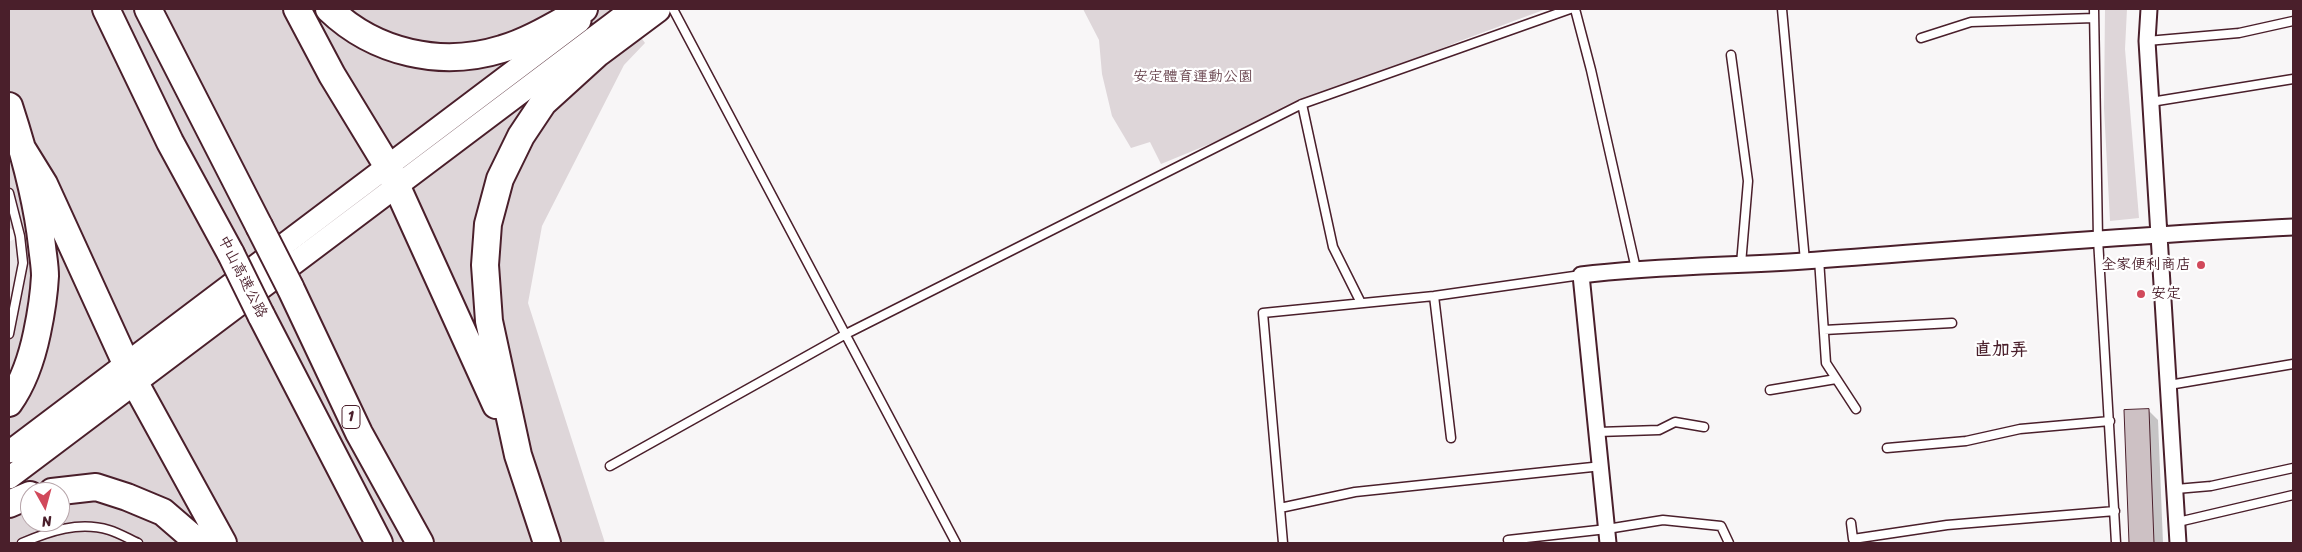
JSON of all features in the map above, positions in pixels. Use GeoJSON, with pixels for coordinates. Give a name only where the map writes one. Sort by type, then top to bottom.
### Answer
{"type":"FeatureCollection","features":[{"type":"Feature","properties":{"kind":"highway","name":"中山高速公路"},"geometry":{"type":"LineString","coordinates":[[106,9],[170,142],[231,254],[379,543]]}},
{"type":"Feature","properties":{"kind":"highway","name":"1"},"geometry":{"type":"LineString","coordinates":[[148,9],[290,287],[359,433],[420,543]]}},
{"type":"Feature","properties":{"kind":"highway"},"geometry":{"type":"LineString","coordinates":[[297,9],[332,75],[392,176],[518,455],[548,543]]}},
{"type":"Feature","properties":{"kind":"highway"},"geometry":{"type":"LineString","coordinates":[[329,9],[344,23],[371,40],[407,52],[441,58],[470,57],[503,49],[584,9]]}},
{"type":"Feature","properties":{"kind":"highway"},"geometry":{"type":"LineString","coordinates":[[518,455],[489,321],[485,264],[488,224],[500,179],[521,136],[544,103],[598,52],[657,9]]}},
{"type":"Feature","properties":{"kind":"highway"},"geometry":{"type":"LineString","coordinates":[[9,106],[24,150],[40,232],[45,275],[41,311],[33,348],[19,389],[9,402]]}},
{"type":"Feature","properties":{"kind":"highway"},"geometry":{"type":"LineString","coordinates":[[24,150],[44,184],[131,373],[223,543]]}},
{"type":"Feature","properties":{"kind":"highway"},"geometry":{"type":"LineString","coordinates":[[70,490],[96,487],[127,497],[163,512],[199,543]]}},
{"type":"Feature","properties":{"kind":"main road"},"geometry":{"type":"LineString","coordinates":[[392,176],[596,9]]}},
{"type":"Feature","properties":{"kind":"main road"},"geometry":{"type":"LineString","coordinates":[[9,478],[131,373],[392,176],[632,9]]}},
{"type":"Feature","properties":{"kind":"main road"},"geometry":{"type":"LineString","coordinates":[[9,452],[131,373]]}},
{"type":"Feature","properties":{"kind":"street"},"geometry":{"type":"LineString","coordinates":[[2149,9],[2147,41],[2178,543]]}},
{"type":"Feature","properties":{"kind":"street"},"geometry":{"type":"LineString","coordinates":[[1608,536],[1582,275],[1636,269],[1812,260],[2160,234],[2293,227]]}},
{"type":"Feature","properties":{"kind":"lane"},"geometry":{"type":"LineString","coordinates":[[673,9],[956,543]]}},
{"type":"Feature","properties":{"kind":"lane"},"geometry":{"type":"LineString","coordinates":[[610,466],[846,334],[1302,104],[1570,9]]}},
{"type":"Feature","properties":{"kind":"lane"},"geometry":{"type":"LineString","coordinates":[[1575,9],[1592,70],[1636,269]]}},
{"type":"Feature","properties":{"kind":"lane"},"geometry":{"type":"LineString","coordinates":[[1782,9],[1812,260],[1824,330],[1826,363],[1856,409]]}},
{"type":"Feature","properties":{"kind":"lane"},"geometry":{"type":"LineString","coordinates":[[2094,9],[2098,239],[2116,543]]}},
{"type":"Feature","properties":{"kind":"lane"},"geometry":{"type":"LineString","coordinates":[[1921,38],[1971,22],[2094,18]]}},
{"type":"Feature","properties":{"kind":"lane"},"geometry":{"type":"LineString","coordinates":[[2147,41],[2238,33],[2293,21]]}},
{"type":"Feature","properties":{"kind":"lane"},"geometry":{"type":"LineString","coordinates":[[1731,55],[1748,181],[1741,264]]}},
{"type":"Feature","properties":{"kind":"lane"},"geometry":{"type":"LineString","coordinates":[[2151,102],[2293,79]]}},
{"type":"Feature","properties":{"kind":"lane"},"geometry":{"type":"LineString","coordinates":[[1302,104],[1333,248],[1360,303]]}},
{"type":"Feature","properties":{"kind":"lane"},"geometry":{"type":"LineString","coordinates":[[9,195],[20,236],[23,263],[9,334]]}},
{"type":"Feature","properties":{"kind":"lane"},"geometry":{"type":"LineString","coordinates":[[1283,543],[1264,313],[1434,296],[1582,275]]}},
{"type":"Feature","properties":{"kind":"lane"},"geometry":{"type":"LineString","coordinates":[[1434,296],[1451,438]]}},
{"type":"Feature","properties":{"kind":"lane"},"geometry":{"type":"LineString","coordinates":[[1824,330],[1952,324]]}},
{"type":"Feature","properties":{"kind":"lane"},"geometry":{"type":"LineString","coordinates":[[2169,385],[2293,364]]}},
{"type":"Feature","properties":{"kind":"lane"},"geometry":{"type":"LineString","coordinates":[[1770,390],[1836,379]]}},
{"type":"Feature","properties":{"kind":"lane"},"geometry":{"type":"LineString","coordinates":[[1887,448],[1966,441],[2020,429],[2110,421]]}},
{"type":"Feature","properties":{"kind":"lane"},"geometry":{"type":"LineString","coordinates":[[1598,432],[1659,430],[1675,422],[1704,427]]}},
{"type":"Feature","properties":{"kind":"lane"},"geometry":{"type":"LineString","coordinates":[[1280,508],[1355,492],[1602,466]]}},
{"type":"Feature","properties":{"kind":"lane"},"geometry":{"type":"LineString","coordinates":[[2176,489],[2211,486],[2293,468]]}},
{"type":"Feature","properties":{"kind":"lane"},"geometry":{"type":"LineString","coordinates":[[2178,522],[2293,495]]}},
{"type":"Feature","properties":{"kind":"lane"},"geometry":{"type":"LineString","coordinates":[[1850,523],[1853,539],[1947,525],[2115,511]]}},
{"type":"Feature","properties":{"kind":"lane"},"geometry":{"type":"LineString","coordinates":[[1508,540],[1608,536],[1663,520],[1722,526],[1729,543]]}},
{"type":"Feature","properties":{"kind":"lane"},"geometry":{"type":"LineString","coordinates":[[22,543],[49,532],[80,526],[110,530],[138,543]]}},
{"type":"Feature","properties":{"kind":"shaded area"},"geometry":{"type":"Polygon","coordinates":[[[20,236],[23,263],[9,334],[9,242],[20,236]]]}},
{"type":"Feature","properties":{"kind":"green space"},"geometry":{"type":"Polygon","coordinates":[[[9,9],[621,9],[645,43],[624,65],[542,226],[528,303],[605,543],[9,543],[9,334],[23,263],[20,236],[9,227],[9,9]]]}},
{"type":"Feature","properties":{"kind":"green space","name":"安定體育運動公園"},"geometry":{"type":"Polygon","coordinates":[[[1083,9],[1546,9],[1460,41],[1161,164],[1150,142],[1131,148],[1112,116],[1102,74],[1099,40],[1083,9]]]}},
{"type":"Feature","properties":{"kind":"green space"},"geometry":{"type":"Polygon","coordinates":[[[2105,9],[2127,9],[2125,49],[2139,218],[2110,221],[2104,108],[2105,9]]]}},
{"type":"Feature","properties":{"kind":"building"},"geometry":{"type":"Polygon","coordinates":[[[2149,409],[2154,543],[2129,543],[2124,410],[2149,409]]]}},
{"type":"Feature","properties":{"kind":"place","name":"全家便利商店"},"geometry":{"type":"Point","coordinates":[2201,265]}},
{"type":"Feature","properties":{"kind":"place","name":"安定"},"geometry":{"type":"Point","coordinates":[2141,294]}},
{"type":"Feature","properties":{"kind":"district","name":"直加弄"},"geometry":{"type":"Point","coordinates":[2001,350]}}]}
